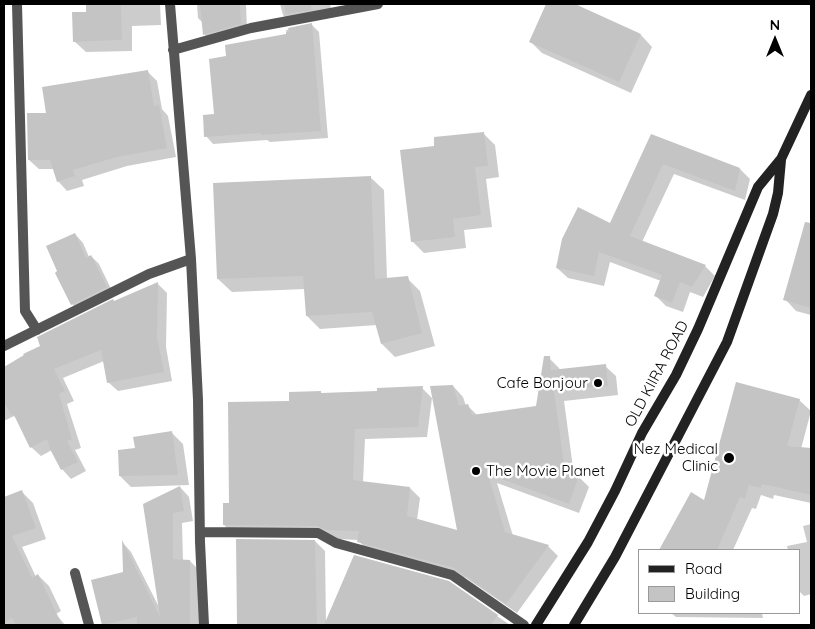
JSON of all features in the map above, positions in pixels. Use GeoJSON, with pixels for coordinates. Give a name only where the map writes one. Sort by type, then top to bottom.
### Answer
{"type":"FeatureCollection","features":[{"type":"Feature","properties":{"kind":"main road","name":"OLD KIIRA ROAD"},"geometry":{"type":"LineString","coordinates":[[536,625],[588,542],[615,491],[642,433],[676,375],[698,329],[758,187],[781,159],[811,95]]}},
{"type":"Feature","properties":{"kind":"main road","name":"OLD KIIRA ROAD"},"geometry":{"type":"LineString","coordinates":[[574,625],[616,557],[727,342],[773,214],[778,193],[781,159]]}},
{"type":"Feature","properties":{"kind":"street"},"geometry":{"type":"LineString","coordinates":[[17,4],[25,311],[37,330]]}},
{"type":"Feature","properties":{"kind":"street"},"geometry":{"type":"LineString","coordinates":[[170,4],[191,259],[198,400],[200,532],[204,625]]}},
{"type":"Feature","properties":{"kind":"street"},"geometry":{"type":"LineString","coordinates":[[173,50],[251,28],[352,6],[378,4]]}},
{"type":"Feature","properties":{"kind":"street"},"geometry":{"type":"LineString","coordinates":[[4,346],[149,274],[191,259]]}},
{"type":"Feature","properties":{"kind":"street"},"geometry":{"type":"LineString","coordinates":[[200,532],[318,533],[336,543],[452,575],[524,625]]}},
{"type":"Feature","properties":{"kind":"street"},"geometry":{"type":"LineString","coordinates":[[75,573],[89,625]]}},
{"type":"Feature","properties":{"kind":"building"},"geometry":{"type":"Polygon","coordinates":[[[86,4],[121,4],[122,40],[73,42],[72,12],[86,12],[86,4]]]}},
{"type":"Feature","properties":{"kind":"building"},"geometry":{"type":"Polygon","coordinates":[[[200,4],[240,4],[241,24],[203,35],[200,4]]]}},
{"type":"Feature","properties":{"kind":"building"},"geometry":{"type":"Polygon","coordinates":[[[284,4],[311,4],[311,10],[286,14],[284,4]]]}},
{"type":"Feature","properties":{"kind":"building"},"geometry":{"type":"Polygon","coordinates":[[[546,4],[575,4],[641,34],[619,82],[529,42],[546,4]]]}},
{"type":"Feature","properties":{"kind":"building"},"geometry":{"type":"Polygon","coordinates":[[[312,23],[321,131],[204,137],[203,115],[214,114],[209,59],[226,56],[225,45],[286,34],[286,32],[289,32],[288,28],[312,23]]]}},
{"type":"Feature","properties":{"kind":"building"},"geometry":{"type":"Polygon","coordinates":[[[148,70],[154,106],[159,105],[167,148],[117,157],[73,170],[75,176],[57,182],[50,160],[28,160],[27,113],[46,113],[42,87],[148,70]]]}},
{"type":"Feature","properties":{"kind":"building"},"geometry":{"type":"Polygon","coordinates":[[[484,132],[488,166],[475,167],[481,215],[453,219],[455,237],[411,242],[400,150],[434,146],[434,137],[484,132]]]}},
{"type":"Feature","properties":{"kind":"building"},"geometry":{"type":"Polygon","coordinates":[[[651,134],[740,168],[735,191],[663,164],[630,236],[706,265],[692,287],[680,282],[672,303],[654,296],[662,275],[599,252],[594,276],[556,268],[562,239],[578,207],[610,223],[651,134]]]}},
{"type":"Feature","properties":{"kind":"building"},"geometry":{"type":"Polygon","coordinates":[[[371,176],[375,279],[408,276],[422,333],[381,344],[372,312],[306,316],[303,276],[217,279],[213,183],[371,176]]]}},
{"type":"Feature","properties":{"kind":"building"},"geometry":{"type":"Polygon","coordinates":[[[805,222],[811,223],[811,308],[783,300],[805,222]]]}},
{"type":"Feature","properties":{"kind":"building"},"geometry":{"type":"Polygon","coordinates":[[[75,233],[86,258],[91,255],[107,287],[71,305],[55,273],[57,271],[46,246],[75,233]]]}},
{"type":"Feature","properties":{"kind":"building"},"geometry":{"type":"Polygon","coordinates":[[[158,282],[157,337],[164,372],[107,383],[101,350],[54,369],[65,391],[59,394],[72,439],[67,441],[78,462],[61,470],[47,439],[30,448],[14,415],[12,416],[4,403],[4,367],[23,354],[40,346],[37,337],[113,299],[114,301],[158,282]]]}},
{"type":"Feature","properties":{"kind":"building"},"geometry":{"type":"Polygon","coordinates":[[[544,356],[550,356],[551,370],[606,364],[608,386],[554,391],[565,471],[579,476],[569,504],[488,474],[505,532],[549,545],[506,604],[454,568],[357,542],[359,531],[326,530],[318,526],[223,525],[223,503],[229,503],[228,402],[289,401],[289,392],[377,391],[377,388],[423,386],[418,427],[355,429],[353,480],[410,487],[407,516],[457,530],[430,386],[453,385],[459,406],[468,404],[472,415],[536,406],[544,356]]]}},
{"type":"Feature","properties":{"kind":"building"},"geometry":{"type":"Polygon","coordinates":[[[736,382],[800,399],[787,446],[811,448],[811,495],[762,484],[761,488],[749,485],[745,499],[740,497],[717,549],[660,549],[691,492],[704,500],[736,382]]]}},
{"type":"Feature","properties":{"kind":"building"},"geometry":{"type":"Polygon","coordinates":[[[172,431],[178,475],[119,476],[118,450],[135,448],[133,437],[172,431]]]}},
{"type":"Feature","properties":{"kind":"building"},"geometry":{"type":"Polygon","coordinates":[[[180,486],[184,511],[173,513],[173,559],[190,560],[190,625],[137,625],[137,617],[102,625],[91,580],[123,572],[122,540],[160,617],[143,504],[180,486]]]}},
{"type":"Feature","properties":{"kind":"building"},"geometry":{"type":"Polygon","coordinates":[[[22,490],[36,528],[12,536],[32,578],[38,574],[62,625],[16,625],[12,618],[4,622],[4,497],[22,490]]]}},
{"type":"Feature","properties":{"kind":"building"},"geometry":{"type":"Polygon","coordinates":[[[236,539],[315,540],[317,625],[237,625],[236,539]]]}},
{"type":"Feature","properties":{"kind":"building"},"geometry":{"type":"Polygon","coordinates":[[[354,555],[449,581],[498,615],[491,625],[324,625],[354,555]]]}},
{"type":"Feature","properties":{"kind":"place","name":"Cafe Bonjour"},"geometry":{"type":"Point","coordinates":[598,383]}},
{"type":"Feature","properties":{"kind":"place","name":"Nez Medical Clinic"},"geometry":{"type":"Point","coordinates":[729,458]}},
{"type":"Feature","properties":{"kind":"place","name":"The Movie Planet"},"geometry":{"type":"Point","coordinates":[476,471]}}]}
